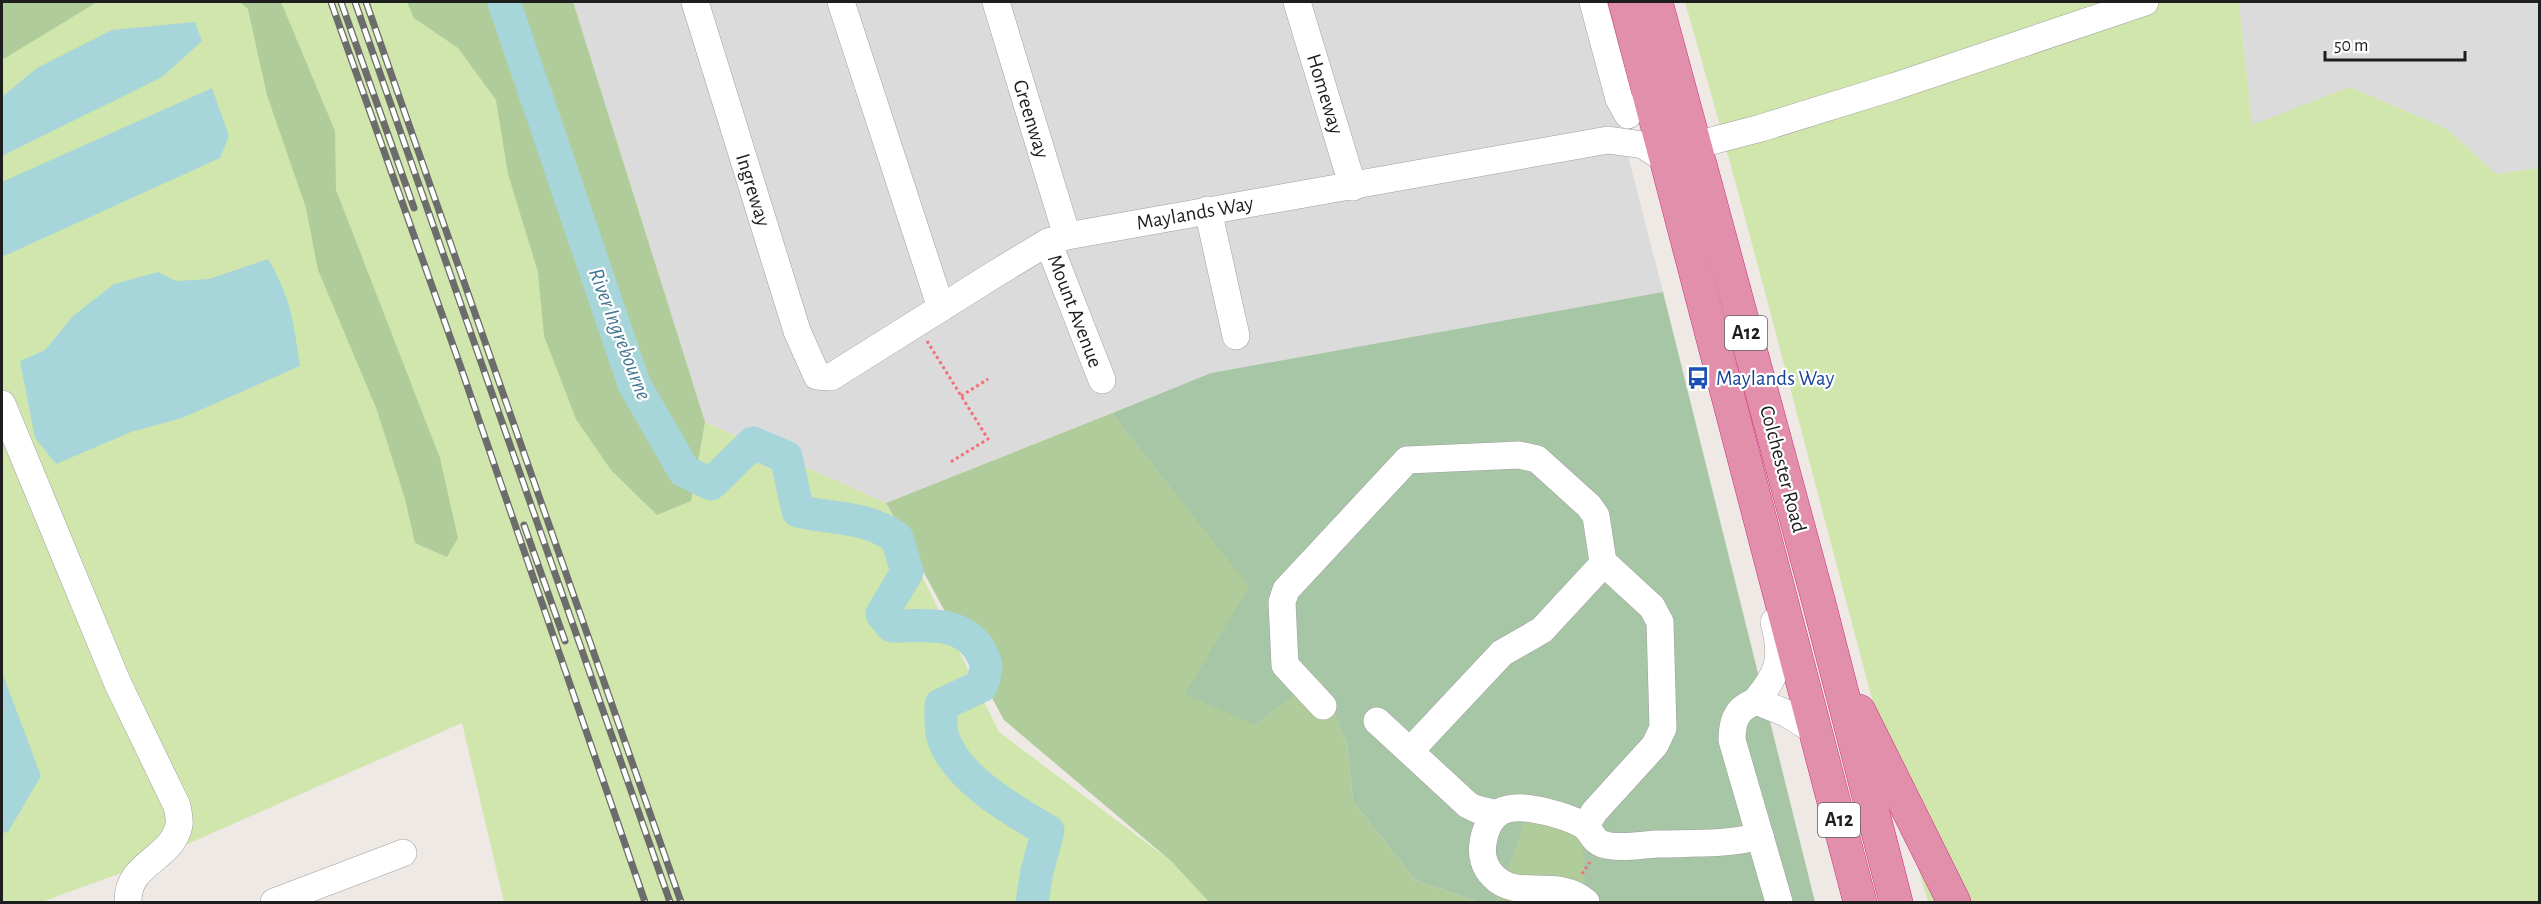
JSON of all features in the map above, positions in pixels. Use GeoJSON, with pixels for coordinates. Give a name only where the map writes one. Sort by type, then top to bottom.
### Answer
{"type":"FeatureCollection","features":[{"type":"Feature","properties":{"kind":"highway","name":"Colchester Road"},"geometry":{"type":"LineString","coordinates":[[1625,2],[1642,66],[1660,155],[1818,733],[1860,903]]}},
{"type":"Feature","properties":{"kind":"highway","name":"Colchester Road"},"geometry":{"type":"LineString","coordinates":[[1656,2],[1696,145],[1896,903]]}},
{"type":"Feature","properties":{"kind":"highway","name":"A12"},"geometry":{"type":"LineString","coordinates":[[1833,665],[1872,736],[1954,903]]}},
{"type":"Feature","properties":{"kind":"street","name":"Ingreway"},"geometry":{"type":"LineString","coordinates":[[695,2],[796,331],[817,376]]}},
{"type":"Feature","properties":{"kind":"street"},"geometry":{"type":"LineString","coordinates":[[842,2],[941,308]]}},
{"type":"Feature","properties":{"kind":"street","name":"Greenway"},"geometry":{"type":"LineString","coordinates":[[996,2],[1058,239]]}},
{"type":"Feature","properties":{"kind":"street","name":"Homeway"},"geometry":{"type":"LineString","coordinates":[[1297,2],[1353,187]]}},
{"type":"Feature","properties":{"kind":"street","name":"Colchester Road"},"geometry":{"type":"LineString","coordinates":[[1593,2],[1619,99],[1627,116],[1660,155]]}},
{"type":"Feature","properties":{"kind":"street"},"geometry":{"type":"LineString","coordinates":[[1696,145],[1733,136],[1893,87],[2145,2]]}},
{"type":"Feature","properties":{"kind":"street"},"geometry":{"type":"LineString","coordinates":[[1608,140],[1619,132],[1627,116],[1642,66]]}},
{"type":"Feature","properties":{"kind":"street","name":"Maylands Way"},"geometry":{"type":"LineString","coordinates":[[817,376],[831,377],[941,308],[1058,239],[1208,210],[1353,187],[1608,140],[1637,144],[1660,155]]}},
{"type":"Feature","properties":{"kind":"street"},"geometry":{"type":"LineString","coordinates":[[1208,210],[1236,336]]}},
{"type":"Feature","properties":{"kind":"street","name":"Mount Avenue"},"geometry":{"type":"LineString","coordinates":[[1058,239],[1102,380]]}},
{"type":"Feature","properties":{"kind":"street"},"geometry":{"type":"LineString","coordinates":[[2,404],[118,684],[177,806],[180,824],[172,841],[136,873],[127,891],[128,903]]}},
{"type":"Feature","properties":{"kind":"street"},"geometry":{"type":"LineString","coordinates":[[1323,706],[1285,665],[1283,595],[1407,460],[1519,455],[1537,459],[1589,506],[1596,516],[1600,554],[1604,563],[1658,614],[1660,622],[1665,719],[1660,737],[1595,810],[1585,826]]}},
{"type":"Feature","properties":{"kind":"street"},"geometry":{"type":"LineString","coordinates":[[1757,509],[1766,591],[1780,654],[1779,665],[1756,701],[1743,708],[1736,717],[1732,729],[1732,740],[1779,903]]}},
{"type":"Feature","properties":{"kind":"street"},"geometry":{"type":"LineString","coordinates":[[1410,752],[1502,653],[1542,630],[1604,563]]}},
{"type":"Feature","properties":{"kind":"street"},"geometry":{"type":"LineString","coordinates":[[1756,701],[1786,713],[1818,733]]}},
{"type":"Feature","properties":{"kind":"street"},"geometry":{"type":"LineString","coordinates":[[1377,721],[1468,805],[1497,814]]}},
{"type":"Feature","properties":{"kind":"street"},"geometry":{"type":"LineString","coordinates":[[1580,898],[1556,888],[1521,889],[1506,886],[1493,876],[1484,863],[1482,850],[1485,828],[1497,814],[1508,808],[1543,811],[1585,826],[1592,838],[1613,846],[1732,841],[1760,836]]}},
{"type":"Feature","properties":{"kind":"street"},"geometry":{"type":"LineString","coordinates":[[274,903],[404,853]]}},
{"type":"Feature","properties":{"kind":"path"},"geometry":{"type":"LineString","coordinates":[[916,324],[988,439],[949,463]]}},
{"type":"Feature","properties":{"kind":"path"},"geometry":{"type":"LineString","coordinates":[[961,396],[988,379]]}},
{"type":"Feature","properties":{"kind":"path"},"geometry":{"type":"LineString","coordinates":[[1580,898],[1579,877],[1604,844]]}},
{"type":"Feature","properties":{"kind":"shaded area"},"geometry":{"type":"Polygon","coordinates":[[[573,2],[1583,2],[1627,152],[1663,292],[1211,373],[886,503],[705,422],[573,2]]]}},
{"type":"Feature","properties":{"kind":"shaded area"},"geometry":{"type":"Polygon","coordinates":[[[2239,2],[2539,2],[2539,168],[2496,174],[2447,129],[2350,87],[2252,126],[2239,2]]]}},
{"type":"Feature","properties":{"kind":"green space"},"geometry":{"type":"Polygon","coordinates":[[[2,2],[573,2],[705,422],[886,503],[999,732],[1172,862],[1209,902],[504,902],[462,723],[124,872],[41,902],[2,902],[2,2]]]}},
{"type":"Feature","properties":{"kind":"green space"},"geometry":{"type":"Polygon","coordinates":[[[2,2],[97,2],[2,60],[2,2]]]}},
{"type":"Feature","properties":{"kind":"green space"},"geometry":{"type":"Polygon","coordinates":[[[240,2],[281,2],[335,131],[336,190],[440,458],[458,538],[447,557],[415,543],[405,499],[377,410],[318,270],[306,208],[267,95],[248,9],[240,2]]]}},
{"type":"Feature","properties":{"kind":"green space"},"geometry":{"type":"Polygon","coordinates":[[[407,2],[573,2],[705,422],[691,501],[657,515],[611,470],[576,419],[544,336],[538,272],[508,174],[496,100],[458,48],[414,18],[407,2]]]}},
{"type":"Feature","properties":{"kind":"green space"},"geometry":{"type":"Polygon","coordinates":[[[1685,2],[2239,2],[2252,125],[2350,87],[2447,129],[2496,174],[2539,168],[2539,902],[1928,902],[1685,2]]]}},
{"type":"Feature","properties":{"kind":"green space"},"geometry":{"type":"Polygon","coordinates":[[[1663,292],[1815,902],[1591,902],[1585,897],[1582,820],[1528,814],[1497,902],[1480,902],[1415,880],[1353,801],[1347,744],[1319,677],[1255,725],[1185,694],[1249,587],[1112,413],[1211,373],[1663,292]]]}},
{"type":"Feature","properties":{"kind":"green space"},"geometry":{"type":"Polygon","coordinates":[[[1112,413],[1250,587],[1255,725],[1319,676],[1347,744],[1353,801],[1415,880],[1480,902],[1209,902],[1172,862],[1004,720],[886,503],[1112,413]]]}},
{"type":"Feature","properties":{"kind":"green space"},"geometry":{"type":"Polygon","coordinates":[[[1528,813],[1582,820],[1591,902],[1497,902],[1528,813]]]}},
{"type":"Feature","properties":{"kind":"water"},"geometry":{"type":"Polygon","coordinates":[[[195,22],[202,41],[162,77],[2,156],[2,97],[37,68],[112,30],[195,22]]]}},
{"type":"Feature","properties":{"kind":"water"},"geometry":{"type":"Polygon","coordinates":[[[212,88],[229,136],[220,158],[2,257],[2,182],[212,88]]]}},
{"type":"Feature","properties":{"kind":"water"},"geometry":{"type":"Polygon","coordinates":[[[268,259],[287,298],[300,366],[182,418],[131,432],[56,464],[35,438],[20,361],[45,350],[73,316],[114,284],[158,272],[176,281],[209,279],[268,259]]]}},
{"type":"Feature","properties":{"kind":"water"},"geometry":{"type":"Polygon","coordinates":[[[2,672],[41,776],[8,832],[2,833],[2,672]]]}},
{"type":"Feature","properties":{"kind":"waterway","name":"River Ingrebourne"},"geometry":{"type":"LineString","coordinates":[[504,2],[634,384],[684,471],[711,484],[753,443],[786,457],[798,511],[873,525],[897,538],[907,572],[882,614],[892,626],[927,625],[949,628],[969,638],[980,651],[986,668],[981,686],[941,705],[942,733],[950,752],[960,766],[987,792],[1048,831],[1037,871],[1032,902]]}},
{"type":"Feature","properties":{"kind":"railway"},"geometry":{"type":"LineString","coordinates":[[331,2],[460,365],[645,902]]}},
{"type":"Feature","properties":{"kind":"railway"},"geometry":{"type":"LineString","coordinates":[[341,2],[414,208]]}},
{"type":"Feature","properties":{"kind":"railway"},"geometry":{"type":"LineString","coordinates":[[355,2],[670,902]]}},
{"type":"Feature","properties":{"kind":"railway"},"geometry":{"type":"LineString","coordinates":[[366,2],[681,902]]}},
{"type":"Feature","properties":{"kind":"railway"},"geometry":{"type":"LineString","coordinates":[[524,525],[565,641]]}},
{"type":"Feature","properties":{"kind":"place","name":"Maylands Way"},"geometry":{"type":"Point","coordinates":[1698,378]}}]}
